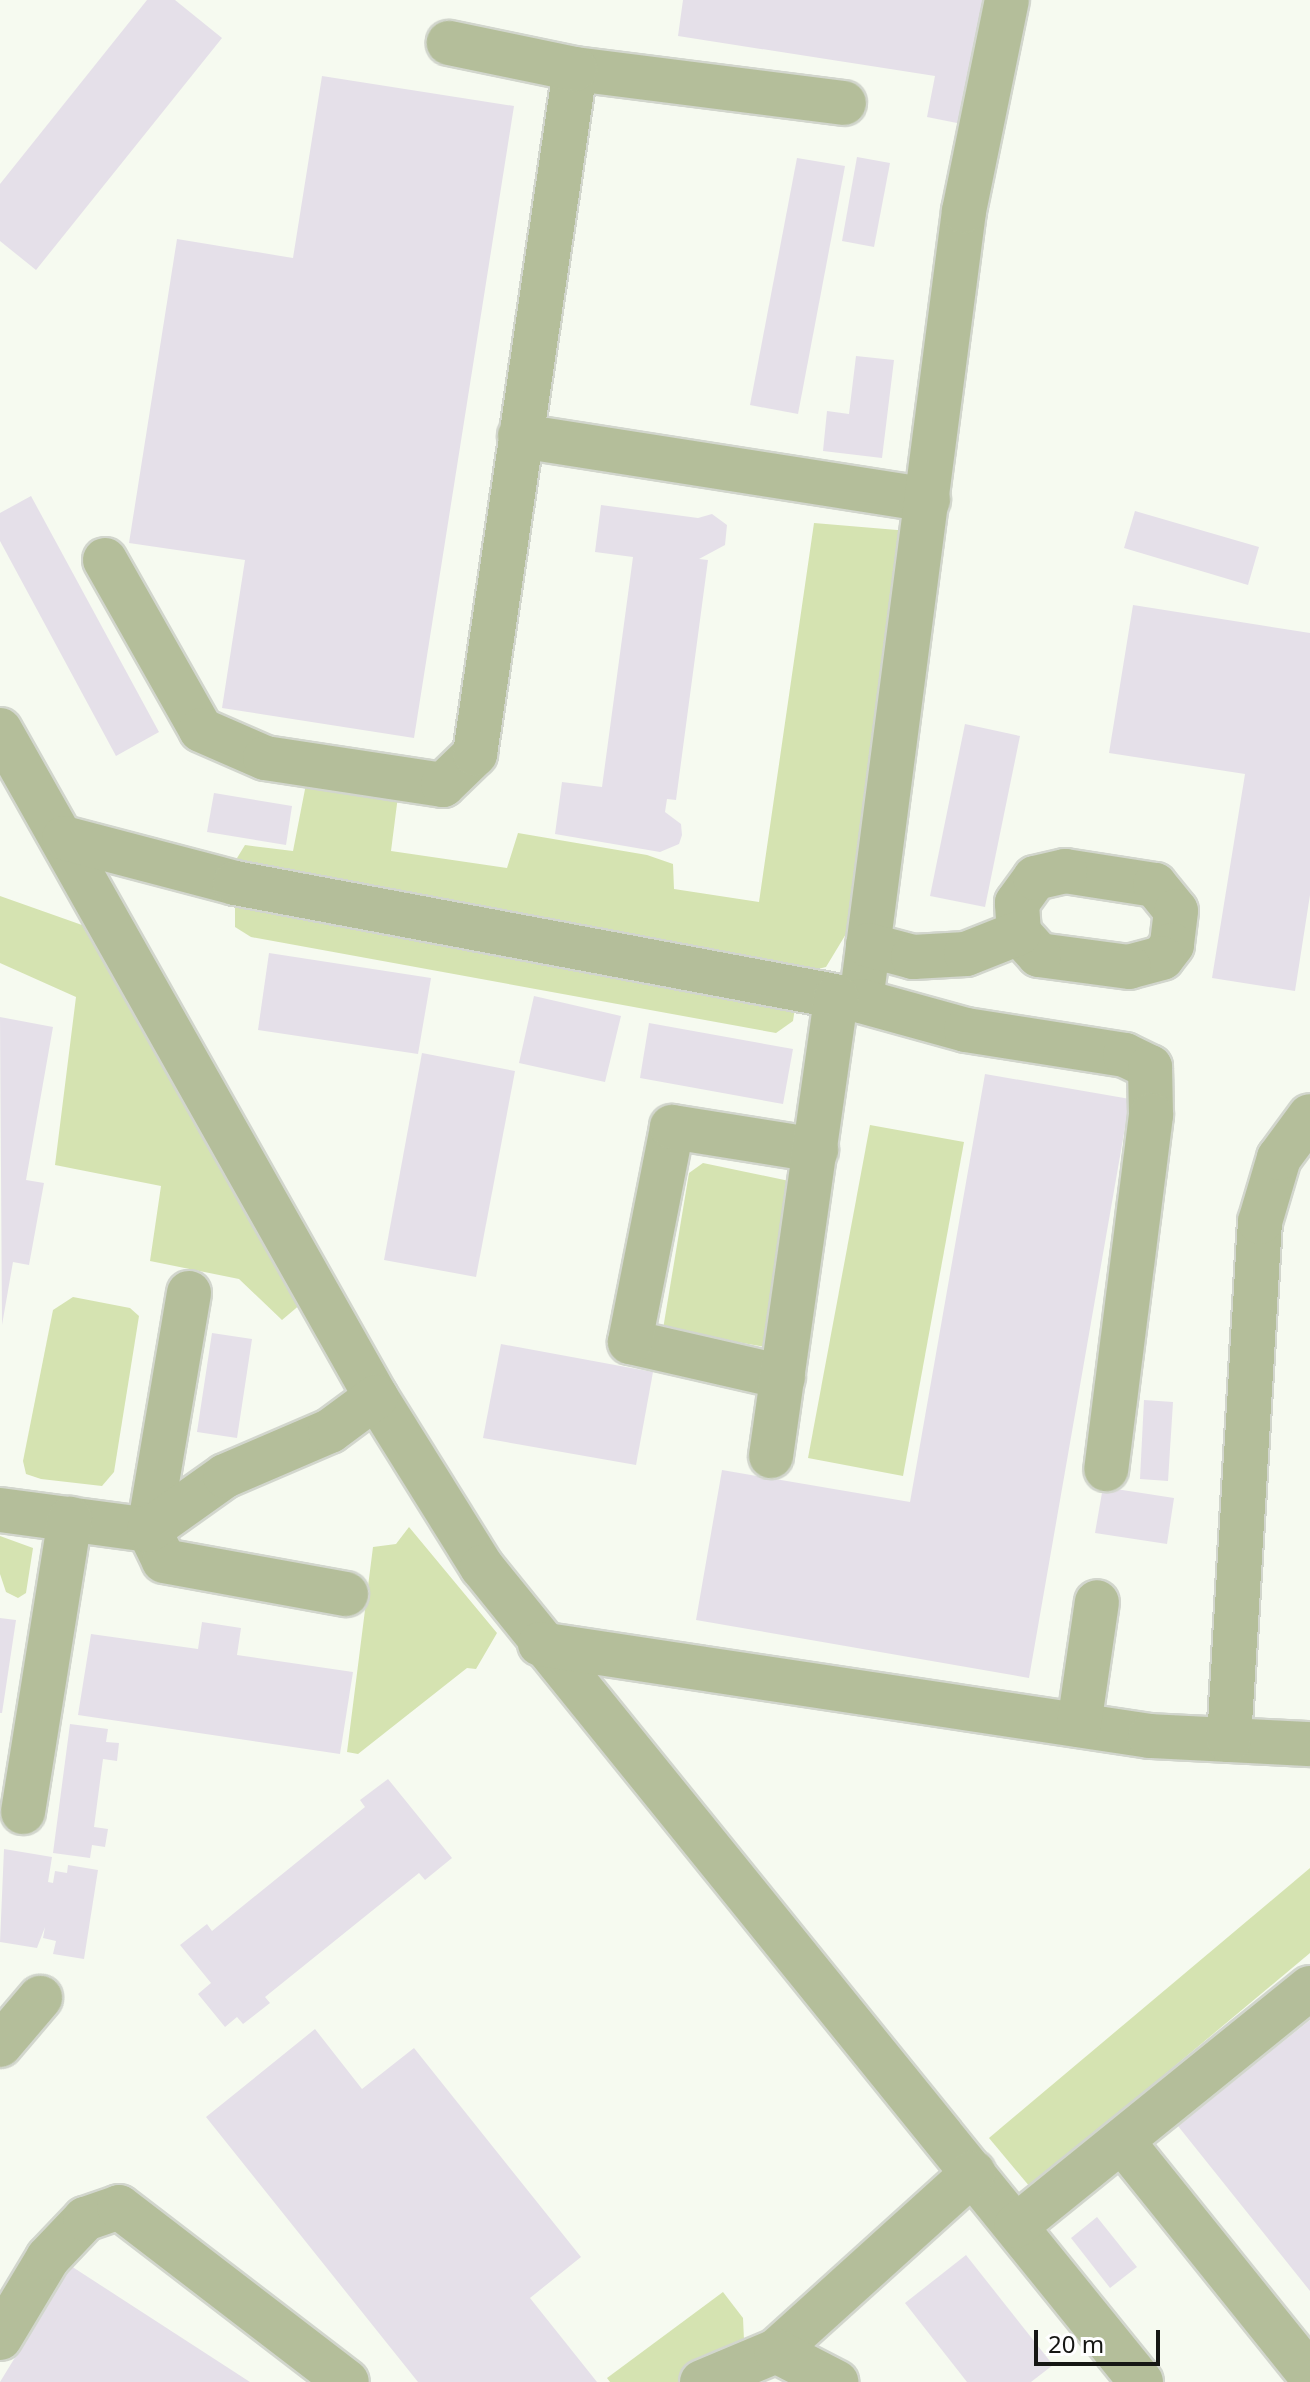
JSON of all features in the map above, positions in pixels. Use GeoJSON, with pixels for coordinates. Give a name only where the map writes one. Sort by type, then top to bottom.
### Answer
{"type":"FeatureCollection","features":[{"type":"Feature","properties":{"kind":"street"},"geometry":{"type":"LineString","coordinates":[[771,1456],[816,1150],[848,999],[868,945],[964,211],[1007,0]]}},
{"type":"Feature","properties":{"kind":"street"},"geometry":{"type":"LineString","coordinates":[[449,43],[575,69],[844,103]]}},
{"type":"Feature","properties":{"kind":"street"},"geometry":{"type":"LineString","coordinates":[[105,560],[201,730],[265,758],[443,785],[475,754],[575,69]]}},
{"type":"Feature","properties":{"kind":"street"},"geometry":{"type":"LineString","coordinates":[[520,436],[928,500]]}},
{"type":"Feature","properties":{"kind":"street"},"geometry":{"type":"LineString","coordinates":[[0,730],[64,838],[376,1397],[482,1567],[540,1644],[1141,2382]]}},
{"type":"Feature","properties":{"kind":"street"},"geometry":{"type":"LineString","coordinates":[[64,838],[235,883],[848,999],[966,1030],[1125,1055],[1150,1067],[1151,1115],[1106,1469]]}},
{"type":"Feature","properties":{"kind":"street"},"geometry":{"type":"LineString","coordinates":[[868,945],[913,957],[966,954],[1019,933]]}},
{"type":"Feature","properties":{"kind":"street"},"geometry":{"type":"LineString","coordinates":[[1229,1740],[1260,1222],[1279,1158],[1310,1116]]}},
{"type":"Feature","properties":{"kind":"street"},"geometry":{"type":"LineString","coordinates":[[783,1377],[630,1342],[672,1127],[816,1150]]}},
{"type":"Feature","properties":{"kind":"street"},"geometry":{"type":"LineString","coordinates":[[189,1293],[149,1530],[164,1561],[346,1594]]}},
{"type":"Feature","properties":{"kind":"street"},"geometry":{"type":"LineString","coordinates":[[0,1510],[149,1530],[225,1476],[330,1431],[376,1397]]}},
{"type":"Feature","properties":{"kind":"street"},"geometry":{"type":"LineString","coordinates":[[23,1812],[70,1519]]}},
{"type":"Feature","properties":{"kind":"street"},"geometry":{"type":"LineString","coordinates":[[1079,1725],[1097,1602]]}},
{"type":"Feature","properties":{"kind":"street"},"geometry":{"type":"LineString","coordinates":[[540,1644],[1079,1725],[1229,1740],[1310,1744]]}},
{"type":"Feature","properties":{"kind":"street"},"geometry":{"type":"LineString","coordinates":[[1016,2226],[1310,1988]]}},
{"type":"Feature","properties":{"kind":"street"},"geometry":{"type":"LineString","coordinates":[[0,2045],[40,1998]]}},
{"type":"Feature","properties":{"kind":"street"},"geometry":{"type":"LineString","coordinates":[[1122,2141],[1310,2375]]}},
{"type":"Feature","properties":{"kind":"street"},"geometry":{"type":"LineString","coordinates":[[702,2382],[776,2351],[973,2173]]}},
{"type":"Feature","properties":{"kind":"street"},"geometry":{"type":"LineString","coordinates":[[0,2338],[48,2258],[85,2219],[119,2207],[347,2382]]}},
{"type":"Feature","properties":{"kind":"street"},"geometry":{"type":"LineString","coordinates":[[776,2351],[836,2382]]}},
{"type":"Feature","properties":{"kind":"green space"},"geometry":{"type":"Polygon","coordinates":[[[814,523],[909,531],[849,929],[826,967],[802,973],[234,863],[245,845],[293,851],[306,784],[398,796],[391,851],[507,868],[518,833],[647,855],[673,864],[674,889],[759,902],[814,523]]]}},
{"type":"Feature","properties":{"kind":"green space"},"geometry":{"type":"Polygon","coordinates":[[[0,896],[82,925],[308,1298],[282,1320],[239,1279],[150,1261],[161,1186],[55,1165],[76,997],[0,963],[0,896]]]}},
{"type":"Feature","properties":{"kind":"green space"},"geometry":{"type":"Polygon","coordinates":[[[259,902],[795,1008],[793,1021],[776,1033],[251,937],[235,927],[235,908],[259,902]]]}},
{"type":"Feature","properties":{"kind":"green space"},"geometry":{"type":"Polygon","coordinates":[[[870,1125],[964,1142],[903,1476],[808,1458],[870,1125]]]}},
{"type":"Feature","properties":{"kind":"green space"},"geometry":{"type":"Polygon","coordinates":[[[703,1163],[794,1182],[765,1347],[663,1329],[689,1173],[703,1163]]]}},
{"type":"Feature","properties":{"kind":"green space"},"geometry":{"type":"Polygon","coordinates":[[[73,1297],[130,1308],[139,1316],[114,1472],[102,1486],[41,1479],[26,1474],[23,1461],[53,1310],[73,1297]]]}},
{"type":"Feature","properties":{"kind":"green space"},"geometry":{"type":"Polygon","coordinates":[[[409,1527],[497,1633],[476,1669],[467,1668],[358,1754],[347,1752],[373,1547],[396,1544],[409,1527]]]}},
{"type":"Feature","properties":{"kind":"green space"},"geometry":{"type":"Polygon","coordinates":[[[0,1536],[33,1548],[26,1593],[18,1598],[6,1592],[0,1574],[0,1536]]]}},
{"type":"Feature","properties":{"kind":"green space"},"geometry":{"type":"Polygon","coordinates":[[[1310,1868],[1310,1953],[1030,2187],[989,2138],[1310,1868]]]}},
{"type":"Feature","properties":{"kind":"green space"},"geometry":{"type":"Polygon","coordinates":[[[723,2292],[743,2318],[744,2340],[726,2358],[679,2382],[610,2382],[607,2378],[723,2292]]]}},
{"type":"Feature","properties":{"kind":"building"},"geometry":{"type":"Polygon","coordinates":[[[147,0],[175,0],[222,38],[36,270],[0,241],[0,184],[147,0]]]}},
{"type":"Feature","properties":{"kind":"building"},"geometry":{"type":"Polygon","coordinates":[[[683,0],[984,0],[962,124],[927,117],[935,76],[678,36],[683,0]]]}},
{"type":"Feature","properties":{"kind":"building"},"geometry":{"type":"Polygon","coordinates":[[[322,76],[514,106],[414,738],[222,708],[245,560],[129,543],[177,239],[293,258],[322,76]]]}},
{"type":"Feature","properties":{"kind":"building"},"geometry":{"type":"Polygon","coordinates":[[[857,157],[890,163],[874,247],[842,241],[857,157]]]}},
{"type":"Feature","properties":{"kind":"building"},"geometry":{"type":"Polygon","coordinates":[[[797,158],[845,166],[798,414],[750,405],[797,158]]]}},
{"type":"Feature","properties":{"kind":"building"},"geometry":{"type":"Polygon","coordinates":[[[856,356],[894,360],[882,458],[823,451],[827,411],[849,414],[856,356]]]}},
{"type":"Feature","properties":{"kind":"building"},"geometry":{"type":"Polygon","coordinates":[[[31,496],[159,732],[116,756],[0,541],[0,513],[31,496]]]}},
{"type":"Feature","properties":{"kind":"building"},"geometry":{"type":"Polygon","coordinates":[[[601,505],[698,518],[712,514],[727,525],[725,545],[699,559],[708,560],[676,800],[667,799],[665,812],[681,824],[682,835],[679,844],[660,852],[555,834],[562,782],[602,787],[633,557],[595,552],[601,505]]]}},
{"type":"Feature","properties":{"kind":"building"},"geometry":{"type":"Polygon","coordinates":[[[1135,511],[1259,547],[1248,585],[1124,548],[1135,511]]]}},
{"type":"Feature","properties":{"kind":"building"},"geometry":{"type":"Polygon","coordinates":[[[1133,605],[1310,633],[1310,895],[1295,991],[1212,978],[1245,774],[1109,753],[1133,605]]]}},
{"type":"Feature","properties":{"kind":"building"},"geometry":{"type":"Polygon","coordinates":[[[965,724],[1020,736],[985,907],[930,896],[965,724]]]}},
{"type":"Feature","properties":{"kind":"building"},"geometry":{"type":"Polygon","coordinates":[[[214,793],[292,806],[286,845],[207,832],[214,793]]]}},
{"type":"Feature","properties":{"kind":"building"},"geometry":{"type":"Polygon","coordinates":[[[269,953],[431,978],[418,1054],[258,1030],[269,953]]]}},
{"type":"Feature","properties":{"kind":"building"},"geometry":{"type":"Polygon","coordinates":[[[534,996],[621,1016],[605,1082],[519,1063],[534,996]]]}},
{"type":"Feature","properties":{"kind":"building"},"geometry":{"type":"Polygon","coordinates":[[[0,1017],[53,1027],[26,1180],[44,1183],[29,1265],[13,1262],[2,1325],[0,1017]]]}},
{"type":"Feature","properties":{"kind":"building"},"geometry":{"type":"Polygon","coordinates":[[[649,1023],[793,1049],[783,1104],[640,1078],[649,1023]]]}},
{"type":"Feature","properties":{"kind":"building"},"geometry":{"type":"Polygon","coordinates":[[[422,1053],[515,1071],[476,1277],[384,1260],[422,1053]]]}},
{"type":"Feature","properties":{"kind":"building"},"geometry":{"type":"Polygon","coordinates":[[[985,1074],[1130,1099],[1029,1678],[696,1620],[722,1470],[910,1502],[985,1074]]]}},
{"type":"Feature","properties":{"kind":"building"},"geometry":{"type":"Polygon","coordinates":[[[212,1333],[252,1339],[237,1438],[197,1432],[212,1333]]]}},
{"type":"Feature","properties":{"kind":"building"},"geometry":{"type":"Polygon","coordinates":[[[501,1344],[653,1372],[636,1465],[483,1438],[501,1344]]]}},
{"type":"Feature","properties":{"kind":"building"},"geometry":{"type":"Polygon","coordinates":[[[1144,1400],[1173,1402],[1168,1481],[1140,1479],[1144,1400]]]}},
{"type":"Feature","properties":{"kind":"building"},"geometry":{"type":"Polygon","coordinates":[[[1103,1487],[1174,1498],[1167,1544],[1095,1533],[1103,1487]]]}},
{"type":"Feature","properties":{"kind":"building"},"geometry":{"type":"Polygon","coordinates":[[[0,1618],[16,1620],[2,1713],[0,1713],[0,1618]]]}},
{"type":"Feature","properties":{"kind":"building"},"geometry":{"type":"Polygon","coordinates":[[[202,1622],[241,1628],[237,1655],[353,1672],[340,1754],[78,1715],[91,1634],[198,1649],[202,1622]]]}},
{"type":"Feature","properties":{"kind":"building"},"geometry":{"type":"Polygon","coordinates":[[[70,1724],[108,1729],[106,1742],[119,1743],[117,1761],[103,1759],[94,1827],[108,1829],[105,1847],[92,1845],[90,1858],[53,1853],[70,1724]]]}},
{"type":"Feature","properties":{"kind":"building"},"geometry":{"type":"Polygon","coordinates":[[[388,1779],[452,1858],[425,1880],[419,1873],[265,1997],[270,2003],[243,2024],[237,2017],[225,2027],[198,1994],[211,1983],[180,1945],[207,1924],[212,1931],[365,1807],[360,1800],[388,1779]]]}},
{"type":"Feature","properties":{"kind":"building"},"geometry":{"type":"Polygon","coordinates":[[[4,1849],[52,1857],[48,1882],[53,1883],[55,1871],[67,1873],[68,1865],[98,1870],[84,1959],[53,1954],[56,1941],[43,1938],[45,1927],[37,1948],[0,1942],[4,1849]]]}},
{"type":"Feature","properties":{"kind":"building"},"geometry":{"type":"Polygon","coordinates":[[[1310,2020],[1310,2291],[1178,2126],[1310,2020]]]}},
{"type":"Feature","properties":{"kind":"building"},"geometry":{"type":"Polygon","coordinates":[[[315,2029],[362,2089],[414,2048],[581,2257],[530,2298],[597,2382],[418,2382],[206,2117],[315,2029]]]}},
{"type":"Feature","properties":{"kind":"building"},"geometry":{"type":"Polygon","coordinates":[[[1097,2217],[1137,2267],[1110,2288],[1071,2238],[1097,2217]]]}},
{"type":"Feature","properties":{"kind":"building"},"geometry":{"type":"Polygon","coordinates":[[[966,2255],[1053,2365],[1031,2382],[967,2382],[905,2303],[966,2255]]]}},
{"type":"Feature","properties":{"kind":"building"},"geometry":{"type":"Polygon","coordinates":[[[71,2266],[250,2382],[0,2382],[71,2266]]]}}]}
